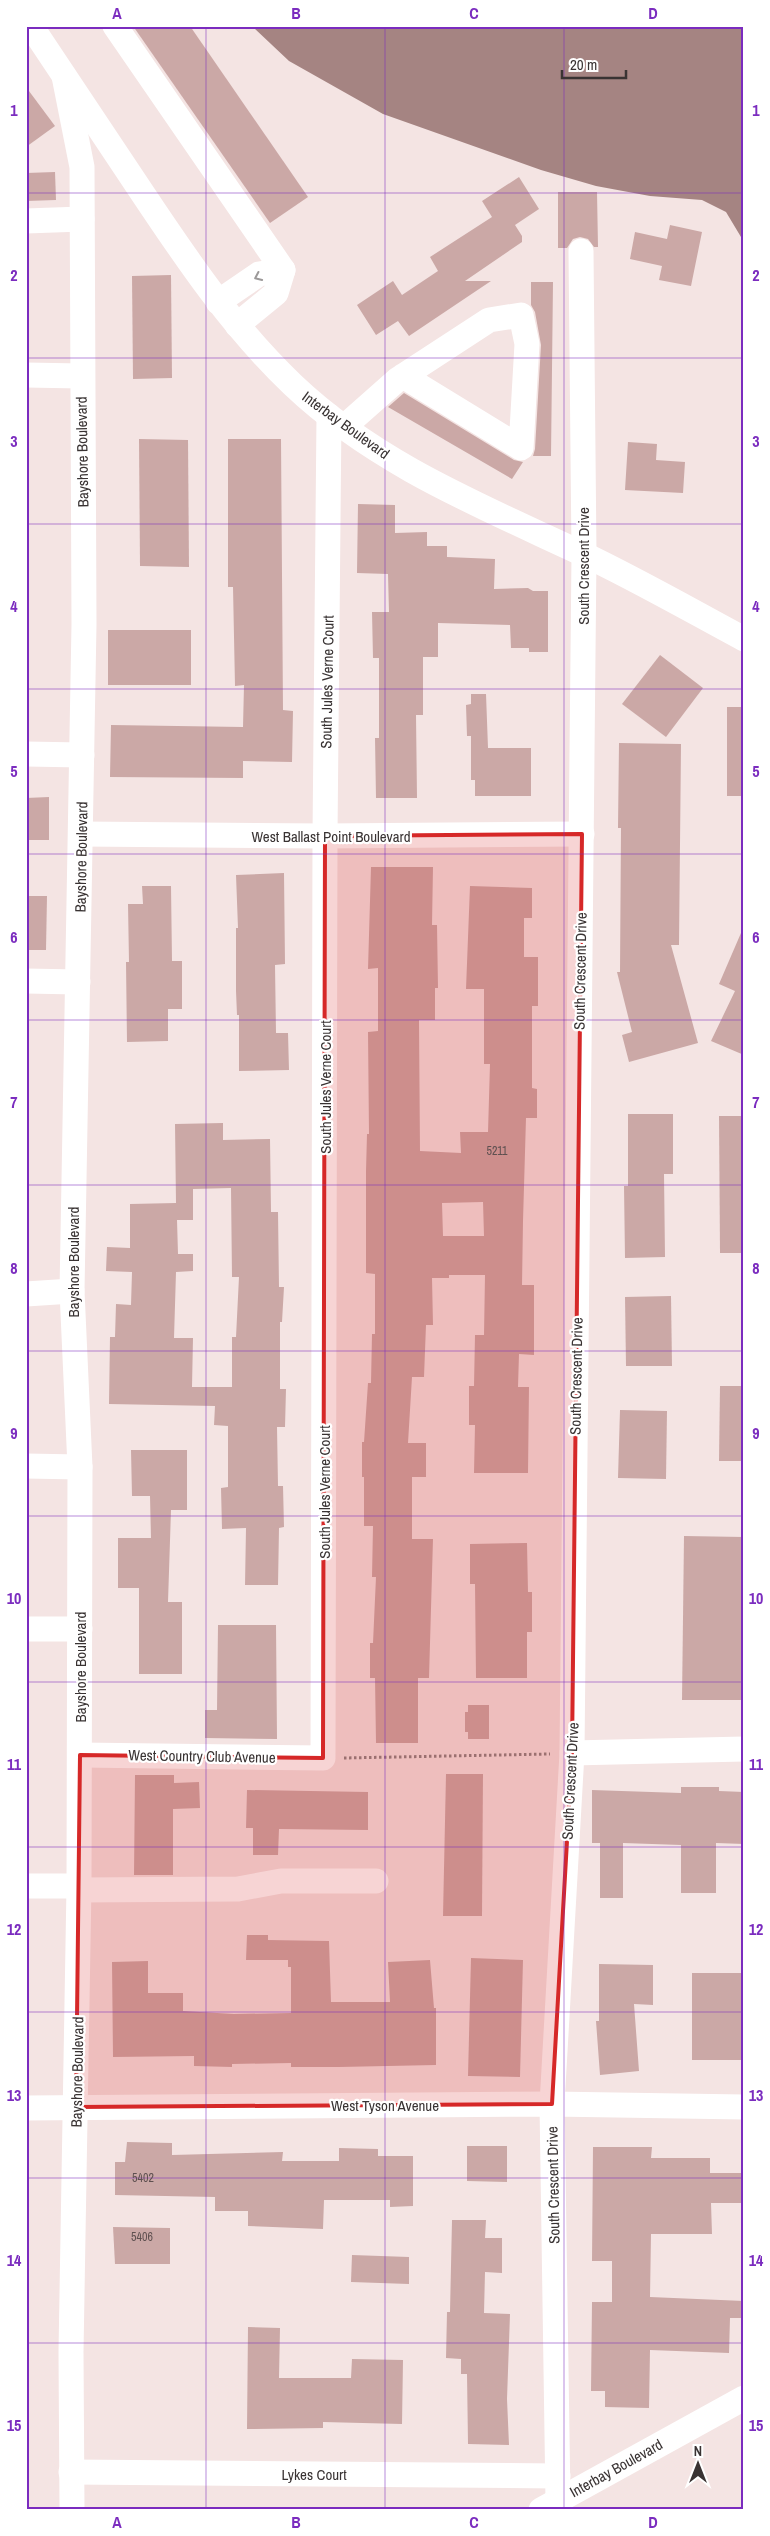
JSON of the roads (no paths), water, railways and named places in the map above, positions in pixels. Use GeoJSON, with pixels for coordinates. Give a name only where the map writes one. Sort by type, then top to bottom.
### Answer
{"type":"FeatureCollection","features":[{"type":"Feature","properties":{"kind":"street","name":"Bayshore Boulevard"},"geometry":{"type":"LineString","coordinates":[[31,26],[64,76],[82,166],[76,219],[81,376],[84,614],[72,1291],[80,1467],[79,1888],[72,2510]]}},
{"type":"Feature","properties":{"kind":"street"},"geometry":{"type":"LineString","coordinates":[[115,26],[283,270]]}},
{"type":"Feature","properties":{"kind":"street","name":"Interbay Boulevard"},"geometry":{"type":"LineString","coordinates":[[64,76],[202,282],[237,325],[294,386],[337,421],[395,460],[457,496],[584,554],[744,638]]}},
{"type":"Feature","properties":{"kind":"street"},"geometry":{"type":"LineString","coordinates":[[26,221],[76,219]]}},
{"type":"Feature","properties":{"kind":"street","name":"South Crescent Drive"},"geometry":{"type":"LineString","coordinates":[[552,2496],[552,2104],[572,1753],[584,554],[581,251]]}},
{"type":"Feature","properties":{"kind":"street"},"geometry":{"type":"LineString","coordinates":[[218,302],[259,274],[283,270]]}},
{"type":"Feature","properties":{"kind":"street"},"geometry":{"type":"LineString","coordinates":[[237,325],[276,293],[283,270]]}},
{"type":"Feature","properties":{"kind":"street"},"geometry":{"type":"LineString","coordinates":[[337,421],[403,376],[489,320],[521,315],[527,344],[521,448],[403,376]]}},
{"type":"Feature","properties":{"kind":"street"},"geometry":{"type":"LineString","coordinates":[[26,375],[81,376]]}},
{"type":"Feature","properties":{"kind":"street","name":"South Jules Verne Court"},"geometry":{"type":"LineString","coordinates":[[324,1758],[325,836],[337,421]]}},
{"type":"Feature","properties":{"kind":"street"},"geometry":{"type":"LineString","coordinates":[[26,754],[82,755]]}},
{"type":"Feature","properties":{"kind":"street","name":"West Ballast Point Boulevard"},"geometry":{"type":"LineString","coordinates":[[81,834],[325,836],[582,834]]}},
{"type":"Feature","properties":{"kind":"street"},"geometry":{"type":"LineString","coordinates":[[26,981],[78,982]]}},
{"type":"Feature","properties":{"kind":"street"},"geometry":{"type":"LineString","coordinates":[[26,1294],[72,1291]]}},
{"type":"Feature","properties":{"kind":"street"},"geometry":{"type":"LineString","coordinates":[[26,1466],[80,1467]]}},
{"type":"Feature","properties":{"kind":"street"},"geometry":{"type":"LineString","coordinates":[[26,1629],[80,1629]]}},
{"type":"Feature","properties":{"kind":"street"},"geometry":{"type":"LineString","coordinates":[[572,1753],[744,1749]]}},
{"type":"Feature","properties":{"kind":"street","name":"West Country Club Avenue"},"geometry":{"type":"LineString","coordinates":[[80,1755],[324,1758]]}},
{"type":"Feature","properties":{"kind":"street"},"geometry":{"type":"LineString","coordinates":[[26,1886],[238,1888],[281,1881],[376,1882]]}},
{"type":"Feature","properties":{"kind":"street","name":"West Tyson Avenue"},"geometry":{"type":"LineString","coordinates":[[26,2108],[552,2104],[744,2107]]}},
{"type":"Feature","properties":{"kind":"street","name":"Interbay Boulevard"},"geometry":{"type":"LineString","coordinates":[[552,2496],[744,2398]]}},
{"type":"Feature","properties":{"kind":"street","name":"Lykes Court"},"geometry":{"type":"LineString","coordinates":[[71,2472],[552,2496]]}}]}
